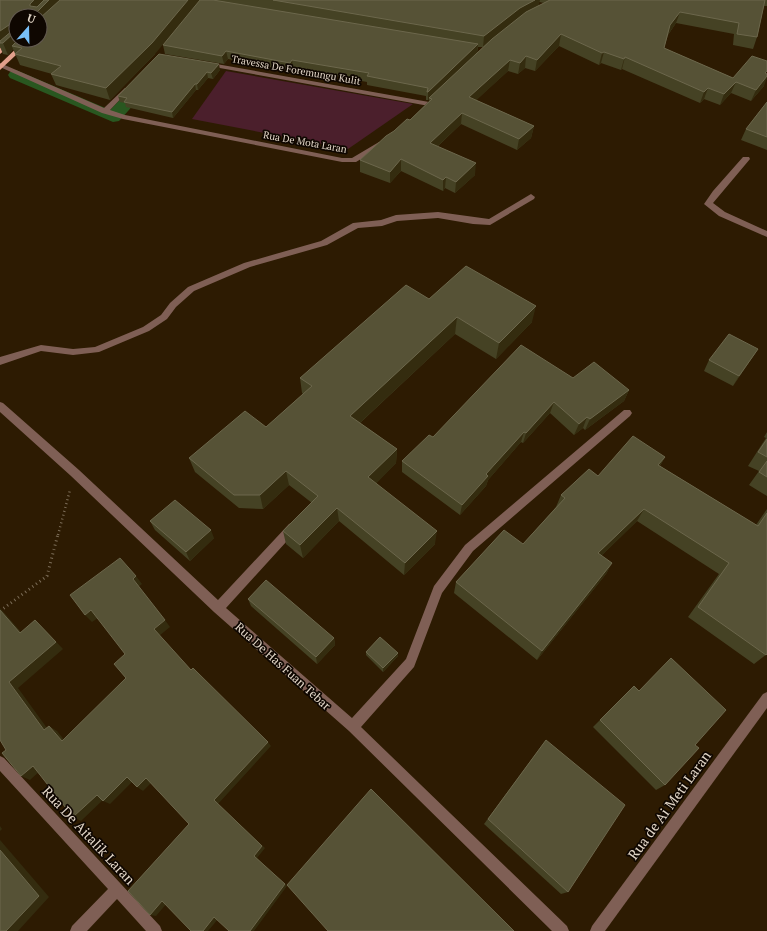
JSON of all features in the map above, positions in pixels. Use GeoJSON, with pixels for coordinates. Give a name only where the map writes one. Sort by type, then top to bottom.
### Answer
{"type":"FeatureCollection","features":[{"type":"Feature","properties":{"kind":"main road"},"geometry":{"type":"LineString","coordinates":[[0,52],[8,44]]}},
{"type":"Feature","properties":{"kind":"main road"},"geometry":{"type":"LineString","coordinates":[[1,66],[20,48]]}},
{"type":"Feature","properties":{"kind":"street","name":"Travessa De Foremungu Kulit"},"geometry":{"type":"LineString","coordinates":[[198,63],[429,105]]}},
{"type":"Feature","properties":{"kind":"street","name":"Rua De Mota Laran"},"geometry":{"type":"LineString","coordinates":[[1,66],[105,111],[123,117],[342,160],[353,160],[390,139]]}},
{"type":"Feature","properties":{"kind":"street"},"geometry":{"type":"LineString","coordinates":[[105,111],[132,84]]}},
{"type":"Feature","properties":{"kind":"street"},"geometry":{"type":"LineString","coordinates":[[746,159],[708,204],[722,214],[767,234]]}},
{"type":"Feature","properties":{"kind":"street"},"geometry":{"type":"LineString","coordinates":[[0,361],[41,348],[73,352],[96,350],[146,329],[164,317],[173,305],[191,289],[248,265],[324,242],[356,225],[382,222],[396,218],[438,215],[473,221],[490,222],[531,197]]}},
{"type":"Feature","properties":{"kind":"street","name":"Rua De Has Fuan Tebar"},"geometry":{"type":"LineString","coordinates":[[0,406],[75,472],[218,608],[353,727],[562,931]]}},
{"type":"Feature","properties":{"kind":"street"},"geometry":{"type":"LineString","coordinates":[[353,727],[410,663],[438,590],[469,548],[627,413]]}},
{"type":"Feature","properties":{"kind":"street"},"geometry":{"type":"LineString","coordinates":[[218,608],[301,518]]}},
{"type":"Feature","properties":{"kind":"street","name":"Rua de Ai Meti Laran"},"geometry":{"type":"LineString","coordinates":[[596,931],[767,698]]}},
{"type":"Feature","properties":{"kind":"street","name":"Rua De Aitalik Laran"},"geometry":{"type":"LineString","coordinates":[[0,762],[155,931]]}},
{"type":"Feature","properties":{"kind":"street"},"geometry":{"type":"LineString","coordinates":[[77,931],[117,890]]}},
{"type":"Feature","properties":{"kind":"path"},"geometry":{"type":"LineString","coordinates":[[0,611],[47,576],[75,472]]}},
{"type":"Feature","properties":{"kind":"shaded area"},"geometry":{"type":"Polygon","coordinates":[[[226,71],[413,104],[348,149],[192,119],[226,71]]]}},
{"type":"Feature","properties":{"kind":"building"},"geometry":{"type":"Polygon","coordinates":[[[0,0],[34,0],[30,6],[37,7],[44,0],[49,0],[41,8],[8,8],[8,26],[0,31],[0,0]]]}},
{"type":"Feature","properties":{"kind":"building"},"geometry":{"type":"Polygon","coordinates":[[[60,0],[188,0],[152,43],[106,88],[51,74],[61,66],[15,54],[22,48],[48,48],[48,11],[60,0]]]}},
{"type":"Feature","properties":{"kind":"building"},"geometry":{"type":"Polygon","coordinates":[[[200,0],[213,0],[478,44],[428,92],[428,88],[367,76],[369,73],[292,60],[290,63],[226,51],[222,56],[163,45],[200,0]]]}},
{"type":"Feature","properties":{"kind":"building"},"geometry":{"type":"Polygon","coordinates":[[[273,0],[535,0],[520,8],[484,36],[273,0]]]}},
{"type":"Feature","properties":{"kind":"building"},"geometry":{"type":"Polygon","coordinates":[[[550,0],[765,0],[757,37],[737,34],[739,23],[680,12],[670,25],[664,48],[733,78],[752,56],[767,61],[767,71],[765,73],[767,76],[756,90],[736,82],[724,94],[708,88],[704,92],[625,57],[624,59],[604,52],[602,53],[561,34],[537,60],[526,56],[520,63],[510,60],[469,97],[534,126],[519,139],[462,113],[430,143],[476,163],[456,182],[446,177],[443,180],[401,159],[390,172],[360,160],[407,119],[410,120],[432,99],[429,98],[492,39],[526,12],[550,0]]]}},
{"type":"Feature","properties":{"kind":"building"},"geometry":{"type":"Polygon","coordinates":[[[8,34],[8,38],[3,43],[0,43],[0,41],[8,34]]]}},
{"type":"Feature","properties":{"kind":"building"},"geometry":{"type":"Polygon","coordinates":[[[159,54],[219,64],[211,73],[207,72],[197,84],[195,84],[172,112],[124,102],[127,98],[118,96],[159,54]]]}},
{"type":"Feature","properties":{"kind":"building"},"geometry":{"type":"Polygon","coordinates":[[[767,102],[767,137],[746,129],[767,102]]]}},
{"type":"Feature","properties":{"kind":"building"},"geometry":{"type":"Polygon","coordinates":[[[466,266],[536,306],[499,343],[457,317],[350,416],[397,449],[368,477],[437,531],[405,563],[337,508],[300,545],[283,531],[318,496],[286,471],[260,495],[234,495],[189,458],[245,411],[266,427],[312,386],[300,378],[406,285],[429,299],[466,266]]]}},
{"type":"Feature","properties":{"kind":"building"},"geometry":{"type":"Polygon","coordinates":[[[729,334],[758,349],[739,376],[709,360],[729,334]]]}},
{"type":"Feature","properties":{"kind":"building"},"geometry":{"type":"Polygon","coordinates":[[[521,345],[573,378],[594,362],[629,390],[590,419],[587,417],[579,424],[554,402],[526,433],[524,432],[486,474],[488,476],[462,505],[402,461],[429,435],[433,437],[521,345]]]}},
{"type":"Feature","properties":{"kind":"building"},"geometry":{"type":"Polygon","coordinates":[[[633,436],[665,457],[658,465],[758,526],[767,513],[766,655],[698,607],[729,563],[644,509],[598,553],[612,563],[542,651],[456,582],[504,530],[523,544],[565,498],[561,495],[589,469],[598,476],[633,436]]]}},
{"type":"Feature","properties":{"kind":"building"},"geometry":{"type":"Polygon","coordinates":[[[767,439],[767,457],[758,452],[767,439]]]}},
{"type":"Feature","properties":{"kind":"building"},"geometry":{"type":"Polygon","coordinates":[[[767,461],[767,477],[759,472],[767,461]]]}},
{"type":"Feature","properties":{"kind":"building"},"geometry":{"type":"Polygon","coordinates":[[[175,500],[211,530],[186,552],[150,521],[175,500]]]}},
{"type":"Feature","properties":{"kind":"building"},"geometry":{"type":"Polygon","coordinates":[[[120,558],[136,576],[133,579],[165,620],[154,629],[191,670],[193,668],[268,742],[214,800],[262,846],[254,856],[285,884],[250,931],[229,931],[214,917],[203,931],[191,931],[162,901],[150,915],[128,891],[189,824],[146,778],[137,787],[127,777],[103,801],[97,795],[73,817],[33,766],[21,776],[2,753],[6,750],[0,740],[0,610],[20,633],[35,620],[56,642],[9,682],[44,730],[49,726],[62,741],[126,678],[114,664],[125,654],[91,610],[85,615],[70,595],[120,558]]]}},
{"type":"Feature","properties":{"kind":"building"},"geometry":{"type":"Polygon","coordinates":[[[266,580],[334,638],[316,657],[248,599],[266,580]]]}},
{"type":"Feature","properties":{"kind":"building"},"geometry":{"type":"Polygon","coordinates":[[[380,637],[398,653],[383,668],[366,652],[380,637]]]}},
{"type":"Feature","properties":{"kind":"building"},"geometry":{"type":"Polygon","coordinates":[[[671,658],[726,710],[695,745],[699,748],[665,785],[600,720],[634,686],[639,691],[671,658]]]}},
{"type":"Feature","properties":{"kind":"building"},"geometry":{"type":"Polygon","coordinates":[[[546,740],[625,805],[568,892],[488,819],[546,740]]]}},
{"type":"Feature","properties":{"kind":"building"},"geometry":{"type":"Polygon","coordinates":[[[371,789],[514,931],[328,931],[287,885],[371,789]]]}},
{"type":"Feature","properties":{"kind":"building"},"geometry":{"type":"Polygon","coordinates":[[[0,850],[39,896],[6,931],[0,931],[0,850]]]}},
{"type":"Feature","properties":{"kind":"waterway"},"geometry":{"type":"LineString","coordinates":[[16,75],[113,117],[148,80]]}}]}
